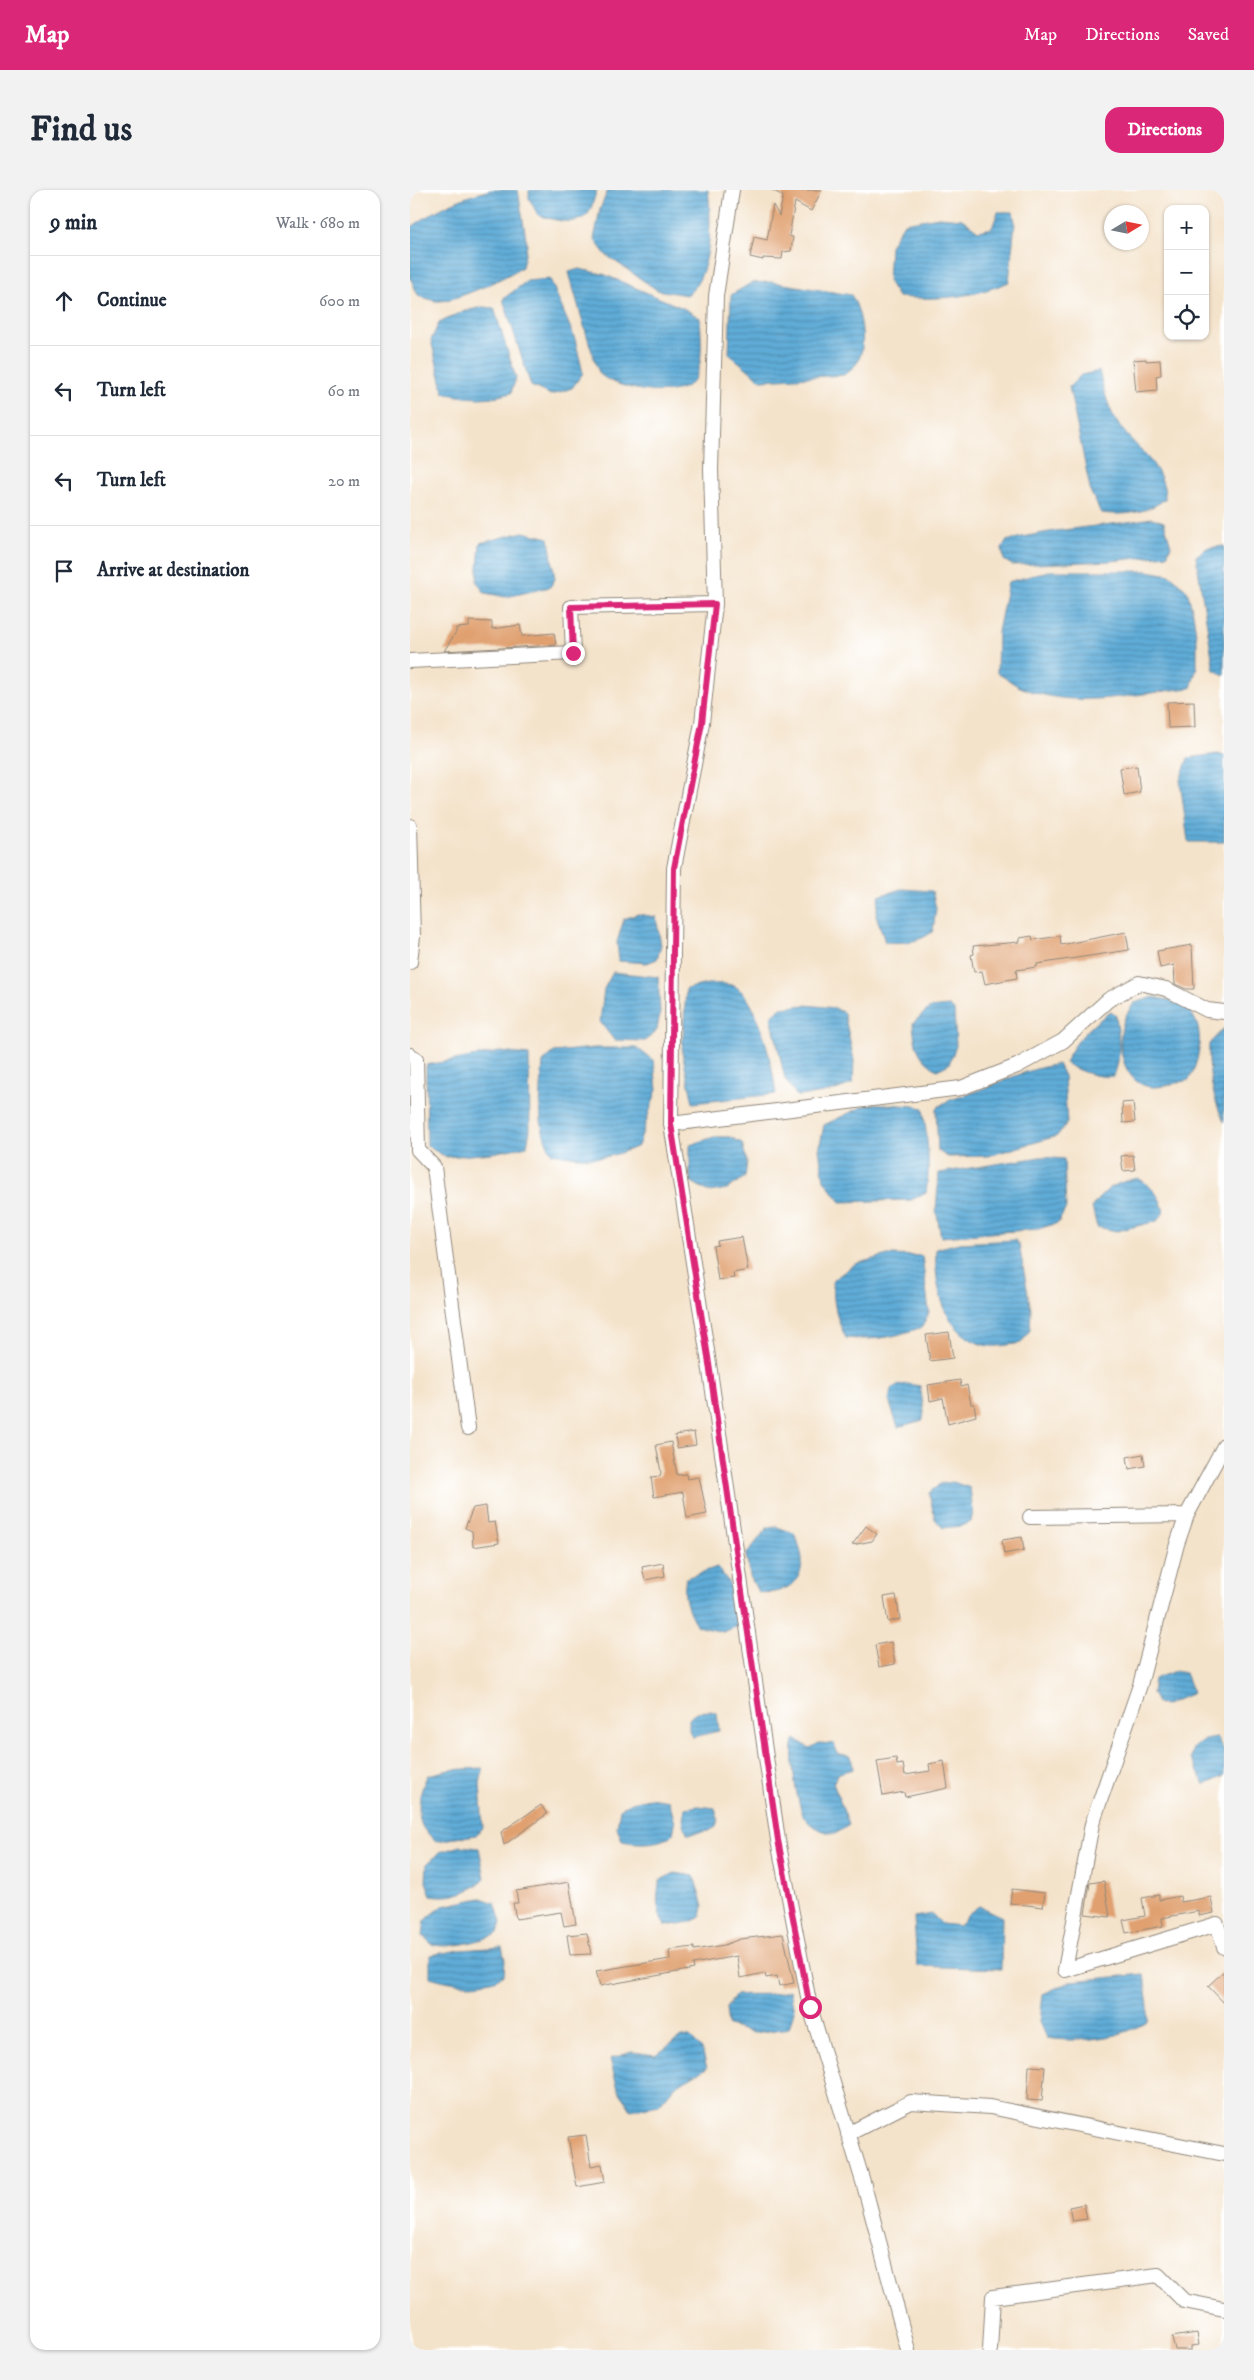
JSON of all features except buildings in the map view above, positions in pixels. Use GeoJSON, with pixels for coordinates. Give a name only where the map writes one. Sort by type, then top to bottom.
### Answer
{"type":"FeatureCollection","features":[{"type":"Feature","properties":{"kind":"street"},"geometry":{"type":"LineString","coordinates":[[732,190],[716,296],[711,468],[715,604],[702,723],[674,868],[671,1124],[709,1367],[778,1840],[810,2007],[848,2134],[908,2350]]}},
{"type":"Feature","properties":{"kind":"street"},"geometry":{"type":"LineString","coordinates":[[410,661],[573,653],[571,607],[715,604]]}},
{"type":"Feature","properties":{"kind":"street"},"geometry":{"type":"LineString","coordinates":[[410,826],[413,936],[410,962]]}},
{"type":"Feature","properties":{"kind":"street"},"geometry":{"type":"LineString","coordinates":[[671,1124],[961,1088],[1017,1066],[1063,1040],[1108,1000],[1139,983],[1166,989],[1207,1010],[1224,1012]]}},
{"type":"Feature","properties":{"kind":"street"},"geometry":{"type":"LineString","coordinates":[[410,1054],[416,1059],[418,1150],[434,1167],[468,1428]]}},
{"type":"Feature","properties":{"kind":"street"},"geometry":{"type":"LineString","coordinates":[[1224,1446],[1188,1515],[1177,1544],[1140,1685],[1092,1824],[1065,1970],[1217,1924],[1224,1947]]}},
{"type":"Feature","properties":{"kind":"street"},"geometry":{"type":"LineString","coordinates":[[1030,1517],[1188,1515]]}},
{"type":"Feature","properties":{"kind":"street"},"geometry":{"type":"LineString","coordinates":[[848,2134],[911,2102],[990,2107],[1224,2154]]}},
{"type":"Feature","properties":{"kind":"street"},"geometry":{"type":"LineString","coordinates":[[990,2350],[993,2297],[1158,2275],[1184,2302],[1224,2309]]}},
{"type":"Feature","properties":{"kind":"water"},"geometry":{"type":"Polygon","coordinates":[[[491,190],[518,190],[527,245],[522,267],[493,283],[444,301],[436,301],[418,295],[410,277],[410,228],[448,205],[469,196],[491,190]]]}},
{"type":"Feature","properties":{"kind":"water"},"geometry":{"type":"Polygon","coordinates":[[[529,190],[597,190],[589,213],[582,219],[570,221],[556,220],[538,215],[529,198],[529,190]]]}},
{"type":"Feature","properties":{"kind":"water"},"geometry":{"type":"Polygon","coordinates":[[[608,190],[708,190],[710,231],[706,261],[695,286],[687,295],[657,290],[606,255],[594,239],[600,209],[608,190]]]}},
{"type":"Feature","properties":{"kind":"water"},"geometry":{"type":"Polygon","coordinates":[[[998,212],[1013,212],[1015,222],[1009,282],[981,292],[955,297],[898,297],[888,281],[890,246],[904,223],[939,217],[962,219],[978,231],[992,228],[998,212]]]}},
{"type":"Feature","properties":{"kind":"water"},"geometry":{"type":"Polygon","coordinates":[[[579,269],[603,274],[685,309],[700,318],[700,364],[695,378],[688,385],[678,390],[664,392],[649,391],[620,385],[600,374],[589,343],[569,272],[579,269]]]}},
{"type":"Feature","properties":{"kind":"water"},"geometry":{"type":"Polygon","coordinates":[[[550,279],[575,339],[583,373],[572,388],[551,395],[531,386],[503,299],[527,281],[550,279]]]}},
{"type":"Feature","properties":{"kind":"water"},"geometry":{"type":"Polygon","coordinates":[[[772,282],[851,295],[858,309],[862,327],[861,354],[854,367],[844,375],[761,380],[729,354],[731,295],[751,283],[772,282]]]}},
{"type":"Feature","properties":{"kind":"water"},"geometry":{"type":"Polygon","coordinates":[[[482,307],[494,308],[516,378],[511,393],[478,398],[444,393],[431,340],[439,323],[462,312],[482,307]]]}},
{"type":"Feature","properties":{"kind":"water"},"geometry":{"type":"Polygon","coordinates":[[[1099,371],[1107,401],[1115,419],[1154,465],[1160,476],[1164,487],[1165,499],[1151,508],[1127,514],[1101,513],[1091,493],[1069,387],[1081,375],[1099,371]]]}},
{"type":"Feature","properties":{"kind":"water"},"geometry":{"type":"Polygon","coordinates":[[[1152,518],[1164,522],[1171,546],[1167,555],[1110,561],[1012,565],[1004,560],[1002,548],[1006,541],[1060,530],[1152,518]]]}},
{"type":"Feature","properties":{"kind":"water"},"geometry":{"type":"Polygon","coordinates":[[[523,532],[549,538],[555,579],[550,587],[506,597],[485,593],[477,582],[480,543],[523,532]]]}},
{"type":"Feature","properties":{"kind":"water"},"geometry":{"type":"Polygon","coordinates":[[[1224,546],[1224,675],[1214,670],[1196,556],[1207,548],[1224,546]]]}},
{"type":"Feature","properties":{"kind":"water"},"geometry":{"type":"Polygon","coordinates":[[[1049,571],[1148,571],[1170,575],[1187,590],[1193,613],[1197,641],[1197,667],[1191,688],[1105,698],[1061,698],[1040,694],[1020,687],[997,673],[998,632],[1008,582],[1049,571]]]}},
{"type":"Feature","properties":{"kind":"water"},"geometry":{"type":"Polygon","coordinates":[[[1218,754],[1224,756],[1224,842],[1188,842],[1180,780],[1188,758],[1218,754]]]}},
{"type":"Feature","properties":{"kind":"water"},"geometry":{"type":"Polygon","coordinates":[[[901,889],[932,891],[936,908],[933,931],[916,940],[885,942],[876,915],[879,896],[901,889]]]}},
{"type":"Feature","properties":{"kind":"water"},"geometry":{"type":"Polygon","coordinates":[[[638,914],[656,917],[661,945],[657,959],[647,963],[619,961],[617,942],[624,919],[638,914]]]}},
{"type":"Feature","properties":{"kind":"water"},"geometry":{"type":"Polygon","coordinates":[[[613,972],[658,977],[660,1012],[657,1030],[645,1041],[614,1040],[600,1022],[604,989],[613,972]]]}},
{"type":"Feature","properties":{"kind":"water"},"geometry":{"type":"Polygon","coordinates":[[[707,984],[734,986],[743,993],[751,1004],[768,1051],[776,1094],[693,1103],[682,1052],[686,989],[707,984]]]}},
{"type":"Feature","properties":{"kind":"water"},"geometry":{"type":"Polygon","coordinates":[[[1154,997],[1174,1002],[1187,1009],[1195,1019],[1199,1037],[1196,1064],[1189,1080],[1158,1087],[1143,1085],[1135,1080],[1124,1062],[1121,1052],[1121,1030],[1125,1018],[1134,1003],[1154,997]]]}},
{"type":"Feature","properties":{"kind":"water"},"geometry":{"type":"Polygon","coordinates":[[[805,1005],[835,1008],[844,1013],[854,1060],[853,1083],[826,1093],[797,1096],[785,1079],[771,1016],[781,1008],[805,1005]]]}},
{"type":"Feature","properties":{"kind":"water"},"geometry":{"type":"Polygon","coordinates":[[[949,1006],[954,1010],[956,1046],[949,1064],[937,1070],[925,1060],[918,1050],[913,1023],[930,1008],[949,1006]]]}},
{"type":"Feature","properties":{"kind":"water"},"geometry":{"type":"Polygon","coordinates":[[[1111,1012],[1116,1016],[1119,1039],[1119,1054],[1114,1076],[1089,1074],[1065,1063],[1073,1048],[1084,1034],[1111,1012]]]}},
{"type":"Feature","properties":{"kind":"water"},"geometry":{"type":"Polygon","coordinates":[[[1224,1028],[1224,1122],[1216,1103],[1210,1075],[1209,1044],[1224,1028]]]}},
{"type":"Feature","properties":{"kind":"water"},"geometry":{"type":"Polygon","coordinates":[[[594,1048],[637,1048],[654,1061],[657,1089],[638,1146],[614,1155],[595,1158],[552,1153],[543,1132],[541,1121],[540,1097],[543,1062],[554,1052],[594,1048]]]}},
{"type":"Feature","properties":{"kind":"water"},"geometry":{"type":"Polygon","coordinates":[[[500,1052],[529,1055],[530,1130],[527,1146],[492,1153],[446,1157],[427,1146],[426,1065],[500,1052]]]}},
{"type":"Feature","properties":{"kind":"water"},"geometry":{"type":"Polygon","coordinates":[[[1058,1064],[1064,1076],[1067,1123],[1057,1136],[988,1156],[948,1157],[938,1151],[936,1109],[940,1105],[949,1100],[1036,1069],[1058,1064]]]}},
{"type":"Feature","properties":{"kind":"water"},"geometry":{"type":"Polygon","coordinates":[[[870,1103],[923,1108],[928,1161],[926,1193],[911,1200],[841,1202],[824,1180],[819,1150],[824,1125],[870,1103]]]}},
{"type":"Feature","properties":{"kind":"water"},"geometry":{"type":"Polygon","coordinates":[[[714,1137],[730,1137],[742,1143],[747,1162],[745,1177],[727,1189],[709,1192],[690,1181],[690,1145],[714,1137]]]}},
{"type":"Feature","properties":{"kind":"water"},"geometry":{"type":"Polygon","coordinates":[[[1041,1157],[1064,1159],[1066,1208],[1058,1223],[1038,1229],[941,1237],[936,1210],[939,1173],[1041,1157]]]}},
{"type":"Feature","properties":{"kind":"water"},"geometry":{"type":"Polygon","coordinates":[[[1138,1178],[1147,1184],[1158,1196],[1164,1212],[1157,1221],[1117,1231],[1097,1227],[1092,1207],[1097,1201],[1112,1187],[1138,1178]]]}},
{"type":"Feature","properties":{"kind":"water"},"geometry":{"type":"Polygon","coordinates":[[[1015,1240],[1019,1245],[1031,1310],[1030,1330],[1021,1343],[999,1346],[983,1345],[966,1336],[948,1316],[939,1290],[936,1249],[959,1243],[1015,1240]]]}},
{"type":"Feature","properties":{"kind":"water"},"geometry":{"type":"Polygon","coordinates":[[[888,1255],[922,1256],[929,1312],[922,1327],[885,1337],[866,1339],[846,1338],[836,1310],[833,1280],[855,1264],[888,1255]]]}},
{"type":"Feature","properties":{"kind":"water"},"geometry":{"type":"Polygon","coordinates":[[[899,1385],[920,1386],[924,1411],[923,1420],[898,1427],[889,1401],[891,1389],[899,1385]]]}},
{"type":"Feature","properties":{"kind":"water"},"geometry":{"type":"Polygon","coordinates":[[[953,1482],[970,1488],[973,1511],[971,1522],[961,1526],[943,1528],[935,1519],[929,1493],[940,1484],[953,1482]]]}},
{"type":"Feature","properties":{"kind":"water"},"geometry":{"type":"Polygon","coordinates":[[[777,1527],[794,1533],[802,1556],[800,1572],[797,1579],[787,1588],[766,1593],[758,1592],[750,1576],[746,1555],[767,1528],[777,1527]]]}},
{"type":"Feature","properties":{"kind":"water"},"geometry":{"type":"Polygon","coordinates":[[[717,1567],[731,1587],[737,1602],[739,1618],[738,1626],[723,1632],[697,1626],[690,1614],[685,1597],[686,1578],[717,1567]]]}},
{"type":"Feature","properties":{"kind":"water"},"geometry":{"type":"Polygon","coordinates":[[[1175,1671],[1185,1673],[1193,1693],[1165,1705],[1157,1703],[1152,1693],[1154,1679],[1175,1671]]]}},
{"type":"Feature","properties":{"kind":"water"},"geometry":{"type":"Polygon","coordinates":[[[710,1711],[717,1713],[719,1731],[692,1737],[689,1730],[689,1719],[696,1712],[710,1711]]]}},
{"type":"Feature","properties":{"kind":"water"},"geometry":{"type":"Polygon","coordinates":[[[1217,1738],[1224,1751],[1224,1776],[1205,1785],[1191,1759],[1193,1748],[1205,1740],[1217,1738]]]}},
{"type":"Feature","properties":{"kind":"water"},"geometry":{"type":"Polygon","coordinates":[[[795,1739],[810,1748],[819,1743],[834,1744],[838,1754],[851,1756],[853,1769],[839,1773],[833,1783],[849,1825],[835,1834],[815,1827],[808,1822],[802,1812],[796,1791],[793,1766],[792,1754],[795,1739]]]}},
{"type":"Feature","properties":{"kind":"water"},"geometry":{"type":"Polygon","coordinates":[[[483,1768],[480,1784],[483,1828],[476,1835],[436,1841],[423,1828],[419,1814],[421,1793],[428,1775],[449,1770],[483,1768]]]}},
{"type":"Feature","properties":{"kind":"water"},"geometry":{"type":"Polygon","coordinates":[[[649,1798],[669,1801],[675,1823],[673,1834],[656,1842],[635,1843],[622,1841],[617,1827],[620,1809],[632,1802],[649,1798]]]}},
{"type":"Feature","properties":{"kind":"water"},"geometry":{"type":"Polygon","coordinates":[[[698,1806],[715,1808],[718,1819],[716,1827],[709,1831],[688,1834],[683,1818],[686,1808],[698,1806]]]}},
{"type":"Feature","properties":{"kind":"water"},"geometry":{"type":"Polygon","coordinates":[[[461,1846],[479,1848],[485,1878],[467,1891],[446,1896],[431,1895],[426,1882],[427,1864],[440,1852],[461,1846]]]}},
{"type":"Feature","properties":{"kind":"water"},"geometry":{"type":"Polygon","coordinates":[[[675,1873],[694,1876],[703,1906],[701,1917],[690,1922],[665,1926],[658,1909],[657,1898],[660,1880],[675,1873]]]}},
{"type":"Feature","properties":{"kind":"water"},"geometry":{"type":"Polygon","coordinates":[[[481,1898],[495,1903],[501,1922],[498,1933],[476,1941],[447,1946],[432,1944],[423,1936],[425,1920],[443,1906],[481,1898]]]}},
{"type":"Feature","properties":{"kind":"water"},"geometry":{"type":"Polygon","coordinates":[[[979,1906],[1002,1917],[1001,1969],[917,1966],[914,1917],[932,1914],[942,1924],[959,1926],[968,1914],[979,1906]]]}},
{"type":"Feature","properties":{"kind":"water"},"geometry":{"type":"Polygon","coordinates":[[[502,1947],[505,1960],[504,1975],[495,1979],[477,1984],[467,1984],[448,1982],[430,1977],[430,1955],[460,1950],[502,1947]]]}},
{"type":"Feature","properties":{"kind":"water"},"geometry":{"type":"Polygon","coordinates":[[[1144,1974],[1148,2021],[1112,2036],[1085,2040],[1047,2038],[1040,2022],[1043,1994],[1072,1981],[1144,1974]]]}},
{"type":"Feature","properties":{"kind":"water"},"geometry":{"type":"Polygon","coordinates":[[[790,1990],[794,2011],[789,2028],[754,2033],[728,2026],[726,2008],[736,1995],[770,1994],[790,1990]]]}},
{"type":"Feature","properties":{"kind":"water"},"geometry":{"type":"Polygon","coordinates":[[[681,2037],[690,2037],[702,2049],[707,2068],[675,2086],[659,2105],[631,2110],[618,2089],[610,2059],[632,2052],[656,2055],[681,2037]]]}},
{"type":"Feature","properties":{"kind":"route"},"geometry":{"type":"LineString","coordinates":[[573,653],[571,607],[715,604],[702,723],[674,868],[671,1124],[708,1357],[778,1840],[810,2007]]}}]}
